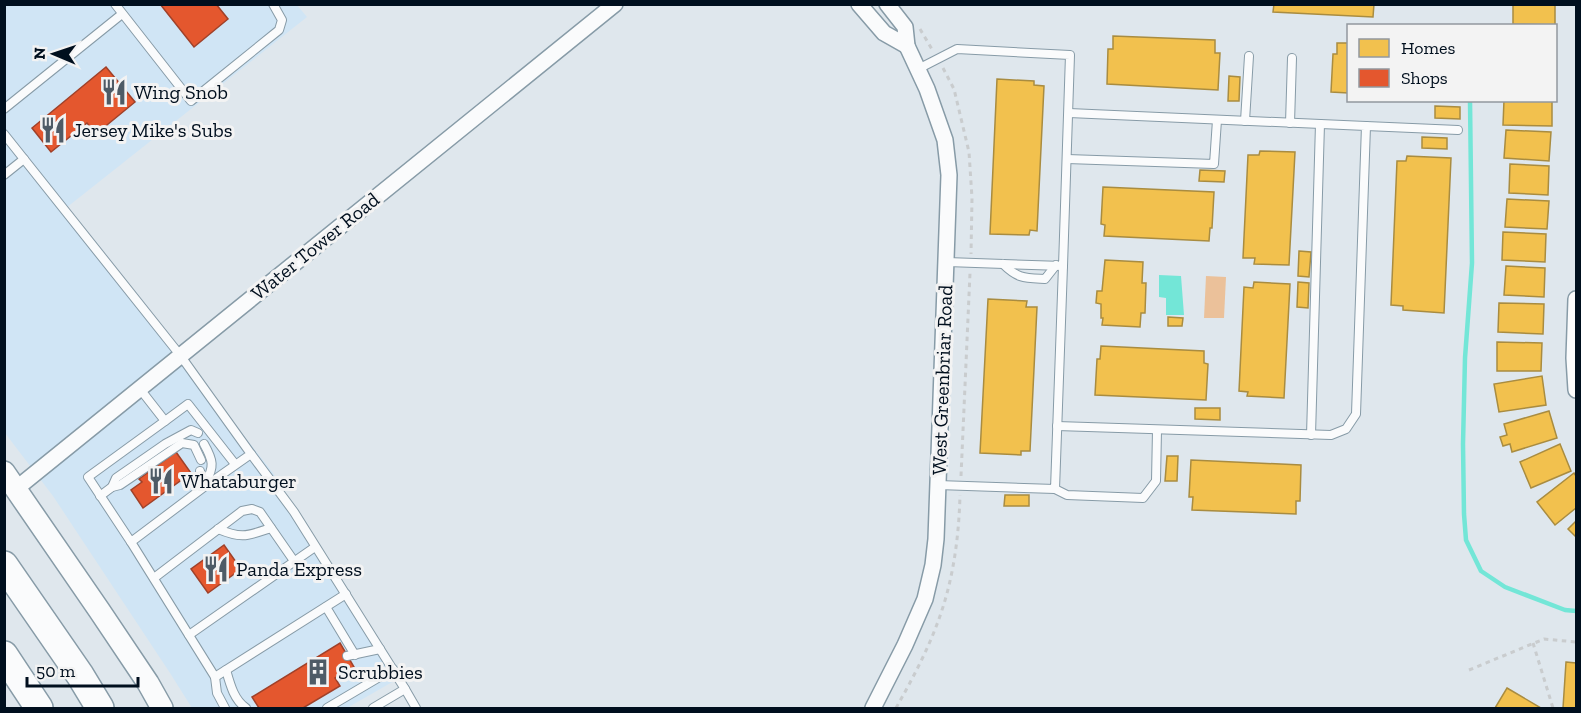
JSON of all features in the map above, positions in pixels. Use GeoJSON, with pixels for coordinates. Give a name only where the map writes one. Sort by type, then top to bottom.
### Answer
{"type":"FeatureCollection","features":[{"type":"Feature","properties":{"kind":"highway"},"geometry":{"type":"LineString","coordinates":[[4,565],[100,708]]}},
{"type":"Feature","properties":{"kind":"highway"},"geometry":{"type":"LineString","coordinates":[[4,655],[39,708]]}},
{"type":"Feature","properties":{"kind":"main road"},"geometry":{"type":"LineString","coordinates":[[11,480],[148,683],[162,708]]}},
{"type":"Feature","properties":{"kind":"street","name":"Water Tower Road"},"geometry":{"type":"LineString","coordinates":[[11,480],[140,388],[615,4]]}},
{"type":"Feature","properties":{"kind":"street"},"geometry":{"type":"LineString","coordinates":[[860,4],[884,33],[907,46]]}},
{"type":"Feature","properties":{"kind":"street","name":"West Greenbriar Road"},"geometry":{"type":"LineString","coordinates":[[873,708],[925,599],[933,565],[936,539],[949,175],[945,140],[927,90],[907,46],[905,27],[887,4]]}},
{"type":"Feature","properties":{"kind":"street"},"geometry":{"type":"LineString","coordinates":[[1576,299],[1574,358],[1576,390]]}},
{"type":"Feature","properties":{"kind":"lane"},"geometry":{"type":"LineString","coordinates":[[115,4],[191,101],[279,30],[282,20],[273,4]]}},
{"type":"Feature","properties":{"kind":"lane"},"geometry":{"type":"LineString","coordinates":[[4,108],[122,14]]}},
{"type":"Feature","properties":{"kind":"lane"},"geometry":{"type":"LineString","coordinates":[[918,69],[957,49],[1070,55],[1067,159],[1059,266],[1055,489]]}},
{"type":"Feature","properties":{"kind":"lane"},"geometry":{"type":"LineString","coordinates":[[1245,121],[1249,56]]}},
{"type":"Feature","properties":{"kind":"lane"},"geometry":{"type":"LineString","coordinates":[[1290,123],[1292,58]]}},
{"type":"Feature","properties":{"kind":"lane"},"geometry":{"type":"LineString","coordinates":[[1069,113],[1458,130]]}},
{"type":"Feature","properties":{"kind":"lane"},"geometry":{"type":"LineString","coordinates":[[1067,159],[1214,164],[1217,120]]}},
{"type":"Feature","properties":{"kind":"lane"},"geometry":{"type":"LineString","coordinates":[[1311,435],[1320,124]]}},
{"type":"Feature","properties":{"kind":"lane"},"geometry":{"type":"LineString","coordinates":[[1057,426],[1311,435],[1331,435],[1346,429],[1356,414],[1366,126]]}},
{"type":"Feature","properties":{"kind":"lane"},"geometry":{"type":"LineString","coordinates":[[4,134],[180,356],[294,512],[416,708]]}},
{"type":"Feature","properties":{"kind":"lane"},"geometry":{"type":"LineString","coordinates":[[4,175],[24,159]]}},
{"type":"Feature","properties":{"kind":"lane"},"geometry":{"type":"LineString","coordinates":[[947,262],[1059,266]]}},
{"type":"Feature","properties":{"kind":"lane"},"geometry":{"type":"LineString","coordinates":[[1003,264],[1012,273],[1023,278],[1034,279],[1045,279],[1059,266]]}},
{"type":"Feature","properties":{"kind":"lane"},"geometry":{"type":"LineString","coordinates":[[140,388],[165,422]]}},
{"type":"Feature","properties":{"kind":"lane"},"geometry":{"type":"LineString","coordinates":[[225,708],[216,693],[215,677],[88,477],[188,404],[235,464]]}},
{"type":"Feature","properties":{"kind":"lane"},"geometry":{"type":"LineString","coordinates":[[112,487],[116,478],[165,444],[191,430],[198,433]]}},
{"type":"Feature","properties":{"kind":"lane"},"geometry":{"type":"LineString","coordinates":[[938,485],[1055,489],[1067,495],[1143,498],[1155,481],[1157,430]]}},
{"type":"Feature","properties":{"kind":"lane"},"geometry":{"type":"LineString","coordinates":[[100,496],[112,487],[120,485],[182,442],[194,446],[201,459]]}},
{"type":"Feature","properties":{"kind":"lane"},"geometry":{"type":"LineString","coordinates":[[204,444],[213,462],[205,484]]}},
{"type":"Feature","properties":{"kind":"lane"},"geometry":{"type":"LineString","coordinates":[[131,542],[205,484],[251,454]]}},
{"type":"Feature","properties":{"kind":"lane"},"geometry":{"type":"LineString","coordinates":[[201,471],[201,478],[205,484]]}},
{"type":"Feature","properties":{"kind":"lane"},"geometry":{"type":"LineString","coordinates":[[154,579],[242,511],[252,509],[260,512],[294,561]]}},
{"type":"Feature","properties":{"kind":"lane"},"geometry":{"type":"LineString","coordinates":[[218,529],[235,536],[250,535],[271,528]]}},
{"type":"Feature","properties":{"kind":"lane"},"geometry":{"type":"LineString","coordinates":[[189,635],[315,547]]}},
{"type":"Feature","properties":{"kind":"lane"},"geometry":{"type":"LineString","coordinates":[[215,677],[346,594]]}},
{"type":"Feature","properties":{"kind":"lane"},"geometry":{"type":"LineString","coordinates":[[326,607],[351,655],[380,649]]}},
{"type":"Feature","properties":{"kind":"lane"},"geometry":{"type":"LineString","coordinates":[[327,708],[393,669]]}},
{"type":"Feature","properties":{"kind":"lane"},"geometry":{"type":"LineString","coordinates":[[226,670],[233,692],[241,705],[246,708]]}},
{"type":"Feature","properties":{"kind":"lane"},"geometry":{"type":"LineString","coordinates":[[373,708],[405,689]]}},
{"type":"Feature","properties":{"kind":"path"},"geometry":{"type":"LineString","coordinates":[[1469,670],[1544,639],[1576,642]]}},
{"type":"Feature","properties":{"kind":"path"},"geometry":{"type":"LineString","coordinates":[[1533,643],[1553,708]]}},
{"type":"Feature","properties":{"kind":"shaded area"},"geometry":{"type":"Polygon","coordinates":[[[5,5],[297,5],[307,17],[66,208],[273,473],[401,677],[347,708],[192,708],[53,496],[5,433],[5,5]]]}},
{"type":"Feature","properties":{"kind":"shaded area"},"geometry":{"type":"Polygon","coordinates":[[[1159,275],[1181,276],[1184,315],[1166,315],[1166,298],[1159,297],[1159,275]]]}},
{"type":"Feature","properties":{"kind":"shaded area"},"geometry":{"type":"Polygon","coordinates":[[[1206,276],[1226,277],[1224,318],[1204,318],[1206,276]]]}},
{"type":"Feature","properties":{"kind":"building: Homes"},"geometry":{"type":"Polygon","coordinates":[[[1274,4],[1374,4],[1373,17],[1273,12],[1274,4]]]}},
{"type":"Feature","properties":{"kind":"building: Homes"},"geometry":{"type":"Polygon","coordinates":[[[1513,4],[1555,4],[1555,24],[1513,24],[1513,4]]]}},
{"type":"Feature","properties":{"kind":"building: Homes"},"geometry":{"type":"Polygon","coordinates":[[[1113,36],[1215,40],[1215,53],[1220,53],[1218,90],[1107,84],[1108,49],[1113,49],[1113,36]]]}},
{"type":"Feature","properties":{"kind":"building: Homes"},"geometry":{"type":"Polygon","coordinates":[[[1337,43],[1347,43],[1347,93],[1331,92],[1333,54],[1337,54],[1337,43]]]}},
{"type":"Feature","properties":{"kind":"building: Homes"},"geometry":{"type":"Polygon","coordinates":[[[1229,76],[1240,77],[1239,101],[1228,101],[1229,76]]]}},
{"type":"Feature","properties":{"kind":"building: Homes"},"geometry":{"type":"Polygon","coordinates":[[[997,79],[1034,81],[1034,85],[1044,86],[1037,231],[1030,230],[1029,235],[990,234],[997,79]]]}},
{"type":"Feature","properties":{"kind":"building: Homes"},"geometry":{"type":"Polygon","coordinates":[[[1504,102],[1552,102],[1552,126],[1503,125],[1504,102]]]}},
{"type":"Feature","properties":{"kind":"building: Homes"},"geometry":{"type":"Polygon","coordinates":[[[1435,106],[1460,107],[1460,119],[1435,118],[1435,106]]]}},
{"type":"Feature","properties":{"kind":"building: Homes"},"geometry":{"type":"Polygon","coordinates":[[[1506,130],[1551,132],[1549,161],[1504,158],[1506,130]]]}},
{"type":"Feature","properties":{"kind":"building: Homes"},"geometry":{"type":"Polygon","coordinates":[[[1422,137],[1447,138],[1447,149],[1422,148],[1422,137]]]}},
{"type":"Feature","properties":{"kind":"building: Homes"},"geometry":{"type":"Polygon","coordinates":[[[1260,151],[1295,152],[1289,265],[1254,264],[1255,258],[1243,258],[1248,155],[1259,155],[1260,151]]]}},
{"type":"Feature","properties":{"kind":"building: Homes"},"geometry":{"type":"Polygon","coordinates":[[[1407,156],[1451,158],[1444,313],[1403,310],[1403,306],[1391,305],[1397,161],[1406,161],[1407,156]]]}},
{"type":"Feature","properties":{"kind":"building: Homes"},"geometry":{"type":"Polygon","coordinates":[[[1510,164],[1549,166],[1548,195],[1509,193],[1510,164]]]}},
{"type":"Feature","properties":{"kind":"building: Homes"},"geometry":{"type":"Polygon","coordinates":[[[1200,170],[1225,171],[1224,182],[1199,181],[1200,170]]]}},
{"type":"Feature","properties":{"kind":"building: Homes"},"geometry":{"type":"Polygon","coordinates":[[[1103,187],[1214,192],[1209,241],[1104,236],[1105,225],[1101,224],[1103,187]]]}},
{"type":"Feature","properties":{"kind":"building: Homes"},"geometry":{"type":"Polygon","coordinates":[[[1507,199],[1549,201],[1547,229],[1505,227],[1507,199]]]}},
{"type":"Feature","properties":{"kind":"building: Homes"},"geometry":{"type":"Polygon","coordinates":[[[1503,232],[1546,234],[1545,262],[1502,260],[1503,232]]]}},
{"type":"Feature","properties":{"kind":"building: Homes"},"geometry":{"type":"Polygon","coordinates":[[[1299,251],[1311,252],[1309,277],[1298,276],[1299,251]]]}},
{"type":"Feature","properties":{"kind":"building: Homes"},"geometry":{"type":"Polygon","coordinates":[[[1105,260],[1143,262],[1142,283],[1146,283],[1145,313],[1141,313],[1140,327],[1102,325],[1101,304],[1096,303],[1097,291],[1102,291],[1105,260]]]}},
{"type":"Feature","properties":{"kind":"building: Homes"},"geometry":{"type":"Polygon","coordinates":[[[1506,266],[1545,268],[1544,297],[1504,295],[1506,266]]]}},
{"type":"Feature","properties":{"kind":"building: Homes"},"geometry":{"type":"Polygon","coordinates":[[[1254,282],[1290,284],[1284,398],[1247,396],[1248,392],[1239,391],[1244,287],[1253,288],[1254,282]]]}},
{"type":"Feature","properties":{"kind":"building: Homes"},"geometry":{"type":"Polygon","coordinates":[[[1298,282],[1309,283],[1308,308],[1297,307],[1298,282]]]}},
{"type":"Feature","properties":{"kind":"building: Homes"},"geometry":{"type":"Polygon","coordinates":[[[988,299],[1027,301],[1026,307],[1037,307],[1030,451],[1021,451],[1021,455],[980,453],[988,299]]]}},
{"type":"Feature","properties":{"kind":"building: Homes"},"geometry":{"type":"Polygon","coordinates":[[[1499,303],[1544,304],[1543,334],[1498,332],[1499,303]]]}},
{"type":"Feature","properties":{"kind":"building: Homes"},"geometry":{"type":"Polygon","coordinates":[[[1168,317],[1183,318],[1182,326],[1168,326],[1168,317]]]}},
{"type":"Feature","properties":{"kind":"building: Homes"},"geometry":{"type":"Polygon","coordinates":[[[1497,342],[1542,343],[1541,371],[1497,371],[1497,342]]]}},
{"type":"Feature","properties":{"kind":"building: Homes"},"geometry":{"type":"Polygon","coordinates":[[[1101,346],[1204,351],[1204,363],[1208,364],[1206,400],[1095,395],[1097,359],[1100,359],[1101,346]]]}},
{"type":"Feature","properties":{"kind":"building: Homes"},"geometry":{"type":"Polygon","coordinates":[[[1542,376],[1546,405],[1499,412],[1494,384],[1542,376]]]}},
{"type":"Feature","properties":{"kind":"building: Homes"},"geometry":{"type":"Polygon","coordinates":[[[1195,408],[1220,408],[1220,420],[1195,419],[1195,408]]]}},
{"type":"Feature","properties":{"kind":"building: Homes"},"geometry":{"type":"Polygon","coordinates":[[[1549,411],[1557,438],[1512,452],[1510,444],[1503,446],[1500,437],[1507,435],[1504,424],[1549,411]]]}},
{"type":"Feature","properties":{"kind":"building: Homes"},"geometry":{"type":"Polygon","coordinates":[[[1560,444],[1571,471],[1531,488],[1520,462],[1560,444]]]}},
{"type":"Feature","properties":{"kind":"building: Homes"},"geometry":{"type":"Polygon","coordinates":[[[1167,456],[1178,456],[1177,481],[1165,481],[1167,456]]]}},
{"type":"Feature","properties":{"kind":"building: Homes"},"geometry":{"type":"Polygon","coordinates":[[[1191,460],[1301,465],[1300,501],[1296,501],[1296,514],[1192,510],[1193,497],[1189,497],[1191,460]]]}},
{"type":"Feature","properties":{"kind":"building: Homes"},"geometry":{"type":"Polygon","coordinates":[[[1574,473],[1576,476],[1576,508],[1555,525],[1537,502],[1574,473]]]}},
{"type":"Feature","properties":{"kind":"building: Homes"},"geometry":{"type":"Polygon","coordinates":[[[1005,495],[1029,495],[1029,506],[1004,506],[1005,495]]]}},
{"type":"Feature","properties":{"kind":"building: Homes"},"geometry":{"type":"Polygon","coordinates":[[[1576,521],[1576,537],[1568,529],[1576,521]]]}},
{"type":"Feature","properties":{"kind":"building: Homes"},"geometry":{"type":"Polygon","coordinates":[[[1566,662],[1576,663],[1576,708],[1563,708],[1566,662]]]}},
{"type":"Feature","properties":{"kind":"building: Homes"},"geometry":{"type":"Polygon","coordinates":[[[1507,688],[1541,708],[1495,708],[1507,688]]]}},
{"type":"Feature","properties":{"kind":"building: Shops"},"geometry":{"type":"Polygon","coordinates":[[[160,4],[216,4],[228,19],[194,47],[160,4]]]}},
{"type":"Feature","properties":{"kind":"building: Shops"},"geometry":{"type":"Polygon","coordinates":[[[106,67],[135,102],[96,134],[87,123],[51,152],[32,128],[106,67]]]}},
{"type":"Feature","properties":{"kind":"building: Shops","name":"Whataburger"},"geometry":{"type":"Polygon","coordinates":[[[176,452],[191,473],[143,508],[131,490],[142,482],[139,479],[176,452]]]}},
{"type":"Feature","properties":{"kind":"building: Shops","name":"Panda Express"},"geometry":{"type":"Polygon","coordinates":[[[224,545],[241,569],[208,593],[191,569],[224,545]]]}},
{"type":"Feature","properties":{"kind":"building: Shops","name":"Scrubbies"},"geometry":{"type":"Polygon","coordinates":[[[340,643],[354,667],[335,678],[340,686],[303,708],[259,708],[252,697],[340,643]]]}},
{"type":"Feature","properties":{"kind":"waterway"},"geometry":{"type":"LineString","coordinates":[[1470,102],[1472,263],[1465,358],[1463,444],[1466,540],[1481,571],[1505,587],[1565,610],[1576,611]]}},
{"type":"Feature","properties":{"kind":"place","name":"Wing Snob"},"geometry":{"type":"Point","coordinates":[114,92]}},
{"type":"Feature","properties":{"kind":"place","name":"Jersey Mike's Subs"},"geometry":{"type":"Point","coordinates":[53,130]}},
{"type":"Feature","properties":{"kind":"place","name":"Whataburger"},"geometry":{"type":"Point","coordinates":[161,481]}},
{"type":"Feature","properties":{"kind":"place","name":"Panda Express"},"geometry":{"type":"Point","coordinates":[216,569]}},
{"type":"Feature","properties":{"kind":"place","name":"Scrubbies"},"geometry":{"type":"Point","coordinates":[318,672]}}]}
